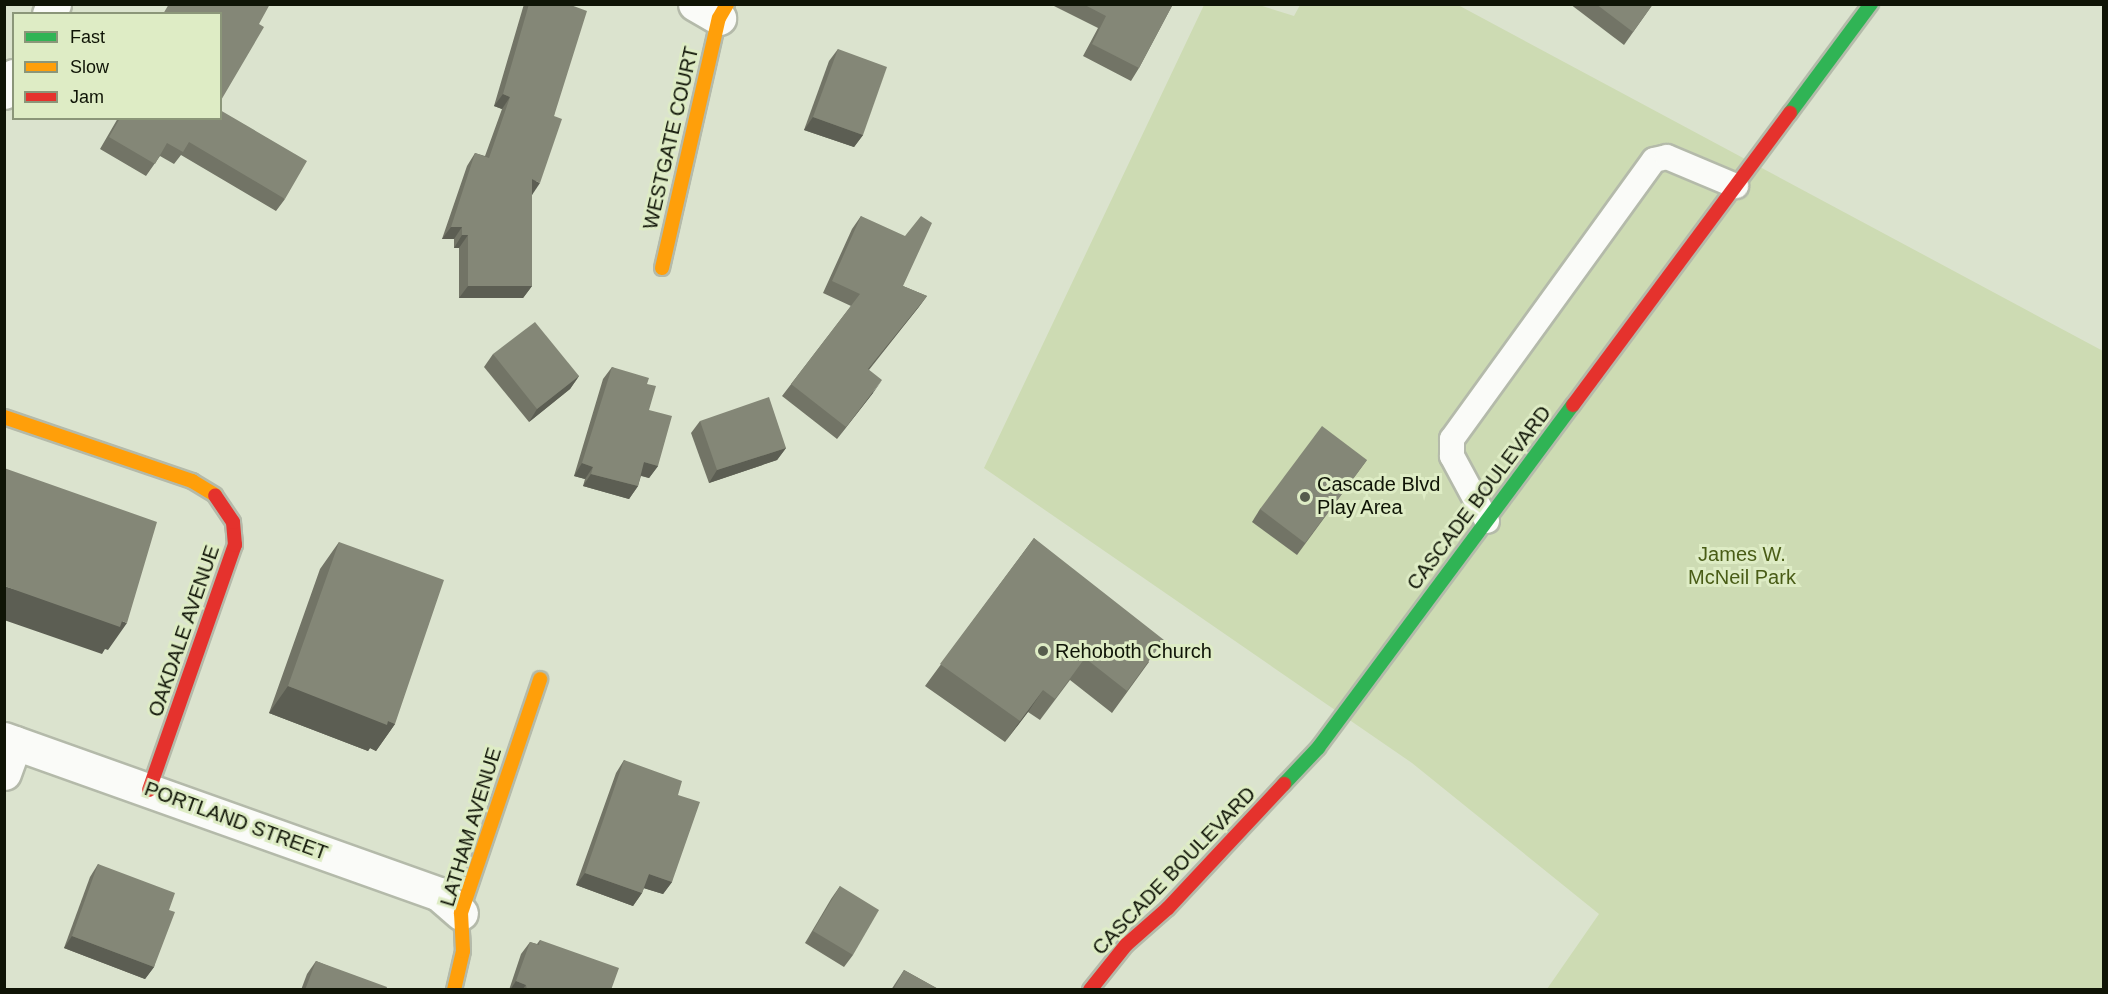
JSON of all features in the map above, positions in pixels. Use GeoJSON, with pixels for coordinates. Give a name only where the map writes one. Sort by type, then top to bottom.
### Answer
{"type":"FeatureCollection","features":[{"type":"Feature","properties":{"kind":"street","name":"CASCADE BOULEVARD"},"geometry":{"type":"LineString","coordinates":[[1090,990],[1126,945],[1168,908],[1318,748],[1871,4]]}},
{"type":"Feature","properties":{"kind":"street","name":"WESTGATE COURT"},"geometry":{"type":"LineString","coordinates":[[662,268],[714,9]]}},
{"type":"Feature","properties":{"kind":"street"},"geometry":{"type":"LineString","coordinates":[[4,92],[12,79]]}},
{"type":"Feature","properties":{"kind":"street","name":"OAKDALE AVENUE"},"geometry":{"type":"LineString","coordinates":[[4,417],[192,481],[218,497],[233,522],[235,545],[149,790]]}},
{"type":"Feature","properties":{"kind":"street","name":"LATHAM AVENUE"},"geometry":{"type":"LineString","coordinates":[[454,990],[463,951],[460,913],[540,679]]}},
{"type":"Feature","properties":{"kind":"street"},"geometry":{"type":"LineString","coordinates":[[4,773],[10,741]]}},
{"type":"Feature","properties":{"kind":"street","name":"PORTLAND STREET"},"geometry":{"type":"LineString","coordinates":[[10,741],[440,894],[460,913]]}},
{"type":"Feature","properties":{"kind":"lane"},"geometry":{"type":"LineString","coordinates":[[1487,521],[1452,456],[1452,440],[1654,160],[1668,157],[1736,186]]}},
{"type":"Feature","properties":{"kind":"green space","name":"James W. McNeil Park"},"geometry":{"type":"Polygon","coordinates":[[[1204,5],[1259,5],[1294,16],[1300,5],[1458,5],[2103,351],[2103,989],[1547,989],[1599,914],[1412,763],[984,468],[1204,5]]]}},
{"type":"Feature","properties":{"kind":"building"},"geometry":{"type":"Polygon","coordinates":[[[169,4],[270,4],[259,24],[264,27],[222,99],[222,12],[164,12],[169,4]]]}},
{"type":"Feature","properties":{"kind":"building"},"geometry":{"type":"Polygon","coordinates":[[[529,4],[568,4],[587,11],[554,116],[562,119],[540,183],[532,179],[532,286],[468,286],[468,235],[462,235],[462,227],[451,227],[475,153],[489,158],[510,97],[503,94],[529,4]]]}},
{"type":"Feature","properties":{"kind":"building"},"geometry":{"type":"Polygon","coordinates":[[[1083,4],[1173,4],[1139,68],[1092,44],[1106,16],[1083,4]]]}},
{"type":"Feature","properties":{"kind":"building"},"geometry":{"type":"Polygon","coordinates":[[[1596,4],[1653,4],[1633,32],[1596,4]]]}},
{"type":"Feature","properties":{"kind":"building"},"geometry":{"type":"Polygon","coordinates":[[[838,49],[887,67],[863,135],[813,117],[838,49]]]}},
{"type":"Feature","properties":{"kind":"building"},"geometry":{"type":"Polygon","coordinates":[[[222,111],[307,161],[285,199],[189,142],[183,152],[167,143],[155,164],[109,137],[119,120],[222,120],[222,111]]]}},
{"type":"Feature","properties":{"kind":"building"},"geometry":{"type":"Polygon","coordinates":[[[861,216],[905,236],[921,216],[932,223],[903,286],[927,296],[868,369],[882,380],[846,427],[791,384],[860,294],[832,281],[861,216]]]}},
{"type":"Feature","properties":{"kind":"building"},"geometry":{"type":"Polygon","coordinates":[[[535,322],[579,376],[537,409],[493,354],[535,322]]]}},
{"type":"Feature","properties":{"kind":"building"},"geometry":{"type":"Polygon","coordinates":[[[612,367],[649,378],[647,384],[656,386],[649,410],[672,416],[658,466],[644,462],[638,486],[591,474],[593,467],[582,463],[612,367]]]}},
{"type":"Feature","properties":{"kind":"building"},"geometry":{"type":"Polygon","coordinates":[[[769,397],[786,448],[717,470],[700,421],[769,397]]]}},
{"type":"Feature","properties":{"kind":"building","name":"Cascade Blvd Play Area"},"geometry":{"type":"Polygon","coordinates":[[[1322,426],[1367,460],[1305,543],[1260,509],[1322,426]]]}},
{"type":"Feature","properties":{"kind":"building"},"geometry":{"type":"Polygon","coordinates":[[[4,468],[157,522],[127,623],[122,621],[120,627],[4,586],[4,468]]]}},
{"type":"Feature","properties":{"kind":"building","name":"Rehoboth Church"},"geometry":{"type":"Polygon","coordinates":[[[1034,538],[1164,640],[1127,691],[1085,658],[1055,699],[1043,690],[1020,721],[940,664],[1034,538]]]}},
{"type":"Feature","properties":{"kind":"building"},"geometry":{"type":"Polygon","coordinates":[[[339,542],[444,580],[395,724],[388,721],[387,725],[288,686],[339,542]]]}},
{"type":"Feature","properties":{"kind":"building"},"geometry":{"type":"Polygon","coordinates":[[[624,760],[682,781],[678,795],[700,802],[672,882],[649,874],[642,893],[585,873],[624,760]]]}},
{"type":"Feature","properties":{"kind":"building"},"geometry":{"type":"Polygon","coordinates":[[[98,864],[175,893],[169,910],[175,912],[154,967],[72,936],[98,864]]]}},
{"type":"Feature","properties":{"kind":"building"},"geometry":{"type":"Polygon","coordinates":[[[840,886],[879,910],[853,955],[813,931],[840,886]]]}},
{"type":"Feature","properties":{"kind":"building"},"geometry":{"type":"Polygon","coordinates":[[[540,940],[619,968],[611,990],[527,990],[526,985],[516,981],[530,942],[539,945],[540,940]]]}},
{"type":"Feature","properties":{"kind":"building"},"geometry":{"type":"Polygon","coordinates":[[[316,961],[387,987],[386,990],[305,990],[316,961]]]}},
{"type":"Feature","properties":{"kind":"building"},"geometry":{"type":"Polygon","coordinates":[[[904,970],[940,990],[893,990],[904,970]]]}},
{"type":"Feature","properties":{"kind":"traffic: fast"},"geometry":{"type":"LineString","coordinates":[[1790,113],[1871,4]]}},
{"type":"Feature","properties":{"kind":"traffic: fast"},"geometry":{"type":"LineString","coordinates":[[1284,784],[1318,748],[1573,405]]}},
{"type":"Feature","properties":{"kind":"traffic: slow"},"geometry":{"type":"LineString","coordinates":[[662,268],[719,18],[727,4]]}},
{"type":"Feature","properties":{"kind":"traffic: slow"},"geometry":{"type":"LineString","coordinates":[[4,417],[192,481],[215,495]]}},
{"type":"Feature","properties":{"kind":"traffic: slow"},"geometry":{"type":"LineString","coordinates":[[454,990],[463,951],[461,913],[540,679]]}},
{"type":"Feature","properties":{"kind":"traffic: jam"},"geometry":{"type":"LineString","coordinates":[[1573,405],[1790,113]]}},
{"type":"Feature","properties":{"kind":"traffic: jam"},"geometry":{"type":"LineString","coordinates":[[149,790],[235,545],[233,522],[215,495]]}},
{"type":"Feature","properties":{"kind":"traffic: jam"},"geometry":{"type":"LineString","coordinates":[[1090,990],[1126,945],[1168,908],[1284,784]]}},
{"type":"Feature","properties":{"kind":"place","name":"Cascade Blvd Play Area"},"geometry":{"type":"Point","coordinates":[1305,497]}},
{"type":"Feature","properties":{"kind":"place","name":"Rehoboth Church"},"geometry":{"type":"Point","coordinates":[1043,651]}}]}
